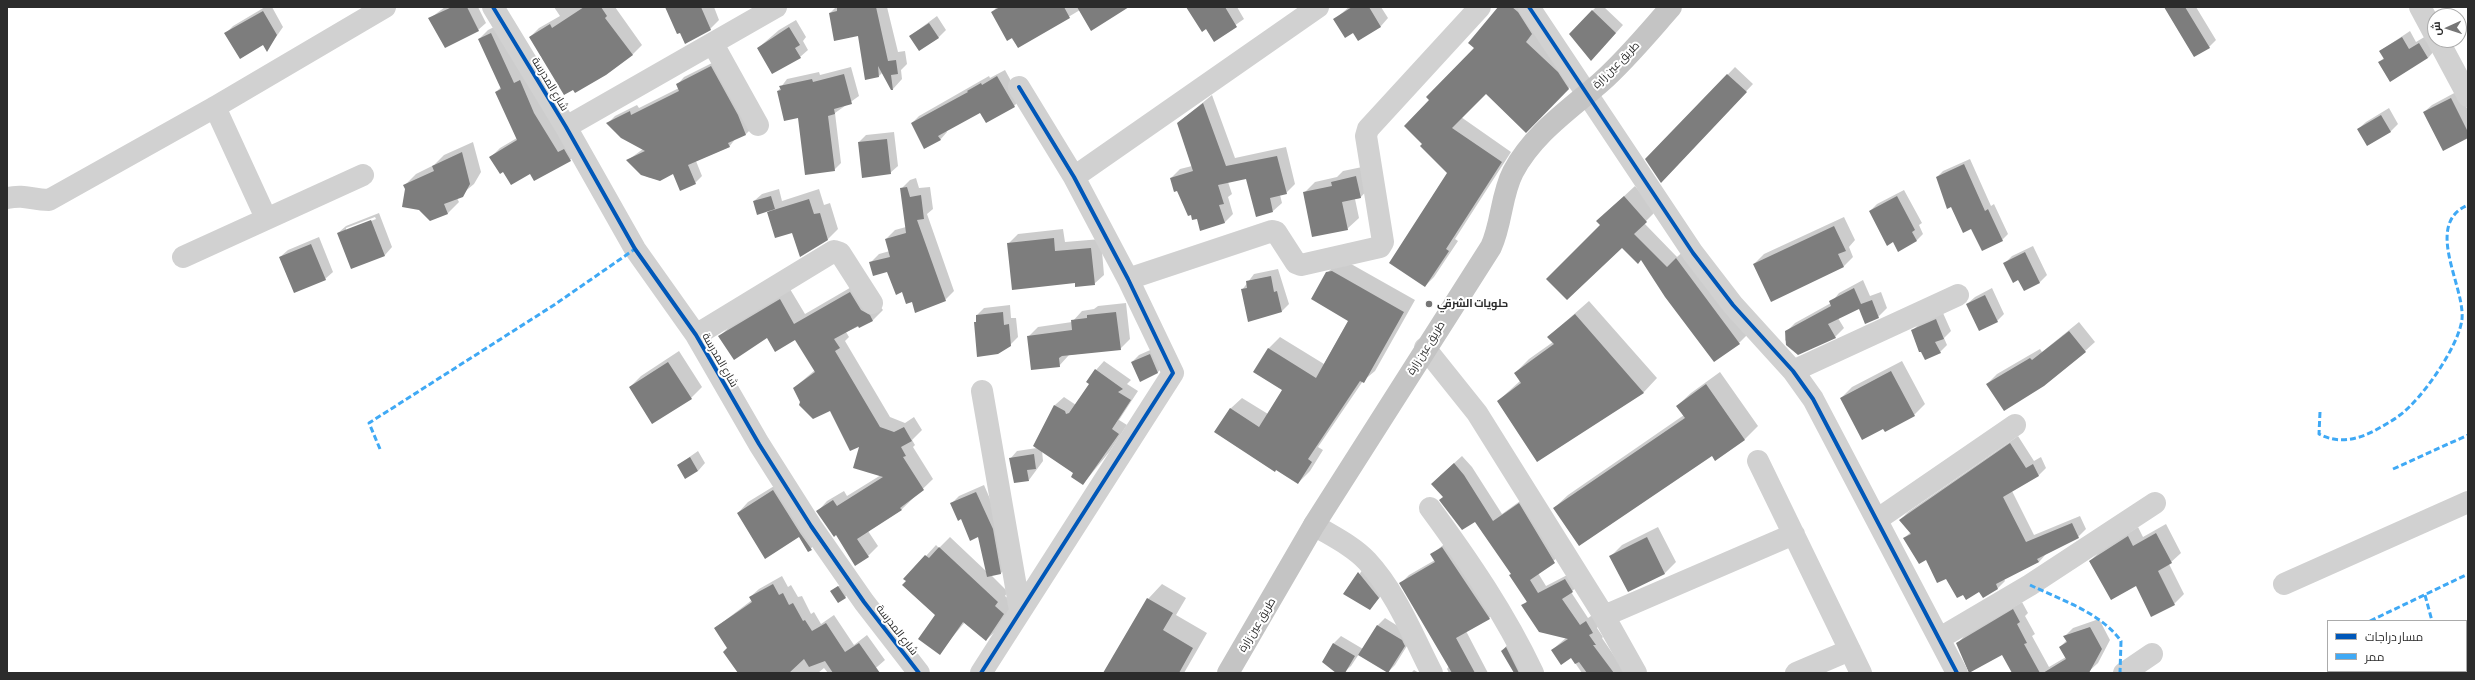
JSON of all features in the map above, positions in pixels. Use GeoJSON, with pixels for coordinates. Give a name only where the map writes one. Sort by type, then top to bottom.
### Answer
{"type":"FeatureCollection","features":[{"type":"Feature","properties":{"kind":"main road","name":"طريق عين زارة"},"geometry":{"type":"LineString","coordinates":[[1228,673],[1314,525],[1425,348],[1491,247],[1497,234],[1506,191],[1514,171],[1549,126],[1619,64],[1671,7]]}},
{"type":"Feature","properties":{"kind":"street"},"geometry":{"type":"LineString","coordinates":[[7,198],[24,195],[36,200],[49,200],[215,107],[385,7]]}},
{"type":"Feature","properties":{"kind":"street","name":"شارع المدرسة"},"geometry":{"type":"LineString","coordinates":[[493,7],[566,127],[636,249],[696,335],[759,444],[811,526],[864,602],[919,673]]}},
{"type":"Feature","properties":{"kind":"street"},"geometry":{"type":"LineString","coordinates":[[566,127],[776,7]]}},
{"type":"Feature","properties":{"kind":"street"},"geometry":{"type":"LineString","coordinates":[[1074,177],[1318,7]]}},
{"type":"Feature","properties":{"kind":"street"},"geometry":{"type":"LineString","coordinates":[[1128,279],[1272,231],[1276,232],[1296,263],[1301,265],[1380,247],[1383,242],[1366,136],[1368,129],[1480,7]]}},
{"type":"Feature","properties":{"kind":"street"},"geometry":{"type":"LineString","coordinates":[[1529,7],[1586,94],[1713,280],[1794,371],[1814,399],[1958,673]]}},
{"type":"Feature","properties":{"kind":"street"},"geometry":{"type":"LineString","coordinates":[[2420,7],[2427,20]]}},
{"type":"Feature","properties":{"kind":"street"},"geometry":{"type":"LineString","coordinates":[[713,44],[758,124]]}},
{"type":"Feature","properties":{"kind":"street"},"geometry":{"type":"LineString","coordinates":[[2442,48],[2468,96]]}},
{"type":"Feature","properties":{"kind":"street"},"geometry":{"type":"LineString","coordinates":[[981,673],[1173,373],[1128,279],[1074,177],[1019,87]]}},
{"type":"Feature","properties":{"kind":"street"},"geometry":{"type":"LineString","coordinates":[[215,107],[266,218]]}},
{"type":"Feature","properties":{"kind":"street"},"geometry":{"type":"LineString","coordinates":[[183,257],[363,175]]}},
{"type":"Feature","properties":{"kind":"street"},"geometry":{"type":"LineString","coordinates":[[696,335],[834,251],[840,253],[872,303]]}},
{"type":"Feature","properties":{"kind":"street"},"geometry":{"type":"LineString","coordinates":[[1794,371],[1958,295]]}},
{"type":"Feature","properties":{"kind":"street"},"geometry":{"type":"LineString","coordinates":[[1425,348],[1477,413],[1604,616],[1636,673]]}},
{"type":"Feature","properties":{"kind":"street"},"geometry":{"type":"LineString","coordinates":[[982,391],[1020,610]]}},
{"type":"Feature","properties":{"kind":"street"},"geometry":{"type":"LineString","coordinates":[[1878,519],[2015,425]]}},
{"type":"Feature","properties":{"kind":"street"},"geometry":{"type":"LineString","coordinates":[[1758,460],[1861,673]]}},
{"type":"Feature","properties":{"kind":"street"},"geometry":{"type":"LineString","coordinates":[[2284,584],[2468,502]]}},
{"type":"Feature","properties":{"kind":"street"},"geometry":{"type":"LineString","coordinates":[[1940,638],[2030,585],[2155,503]]}},
{"type":"Feature","properties":{"kind":"street"},"geometry":{"type":"LineString","coordinates":[[1430,508],[1479,575],[1518,642],[1533,673]]}},
{"type":"Feature","properties":{"kind":"street"},"geometry":{"type":"LineString","coordinates":[[1314,525],[1349,546],[1367,561],[1384,582],[1432,673]]}},
{"type":"Feature","properties":{"kind":"street"},"geometry":{"type":"LineString","coordinates":[[1604,616],[1794,534]]}},
{"type":"Feature","properties":{"kind":"street"},"geometry":{"type":"LineString","coordinates":[[1796,673],[1850,650]]}},
{"type":"Feature","properties":{"kind":"street"},"geometry":{"type":"LineString","coordinates":[[2124,673],[2152,654]]}},
{"type":"Feature","properties":{"kind":"building"},"geometry":{"type":"Polygon","coordinates":[[[452,7],[467,7],[479,31],[445,48],[428,18],[452,7]]]}},
{"type":"Feature","properties":{"kind":"building"},"geometry":{"type":"Polygon","coordinates":[[[584,7],[601,7],[607,16],[605,18],[633,55],[606,75],[575,93],[573,90],[564,95],[529,37],[550,24],[552,28],[584,7]]]}},
{"type":"Feature","properties":{"kind":"building"},"geometry":{"type":"Polygon","coordinates":[[[665,7],[701,7],[711,30],[685,44],[680,33],[677,34],[665,7]]]}},
{"type":"Feature","properties":{"kind":"building"},"geometry":{"type":"Polygon","coordinates":[[[837,7],[876,7],[888,61],[896,60],[898,74],[891,75],[893,90],[891,90],[878,66],[879,77],[865,80],[858,36],[834,41],[829,13],[837,11],[837,7]]]}},
{"type":"Feature","properties":{"kind":"building"},"geometry":{"type":"Polygon","coordinates":[[[1000,7],[1064,7],[1070,18],[1018,48],[1012,38],[1007,41],[991,12],[1000,7]]]}},
{"type":"Feature","properties":{"kind":"building"},"geometry":{"type":"Polygon","coordinates":[[[1077,7],[1129,7],[1091,31],[1077,7]]]}},
{"type":"Feature","properties":{"kind":"building"},"geometry":{"type":"Polygon","coordinates":[[[1186,7],[1225,7],[1237,27],[1214,42],[1206,29],[1202,32],[1186,7]]]}},
{"type":"Feature","properties":{"kind":"building"},"geometry":{"type":"Polygon","coordinates":[[[1352,7],[1369,7],[1381,27],[1358,41],[1353,33],[1345,38],[1333,19],[1352,7]]]}},
{"type":"Feature","properties":{"kind":"building"},"geometry":{"type":"Polygon","coordinates":[[[1498,7],[1512,7],[1518,12],[1532,34],[1526,42],[1558,72],[1569,89],[1526,133],[1486,94],[1452,128],[1502,162],[1446,249],[1449,251],[1425,287],[1389,263],[1447,173],[1420,146],[1422,144],[1404,126],[1429,100],[1426,97],[1474,48],[1468,43],[1498,7]]]}},
{"type":"Feature","properties":{"kind":"building"},"geometry":{"type":"Polygon","coordinates":[[[2164,7],[2185,7],[2210,48],[2194,57],[2164,7]]]}},
{"type":"Feature","properties":{"kind":"building"},"geometry":{"type":"Polygon","coordinates":[[[1592,10],[1616,33],[1591,61],[1569,34],[1592,10]]]}},
{"type":"Feature","properties":{"kind":"building"},"geometry":{"type":"Polygon","coordinates":[[[263,11],[277,35],[267,52],[263,45],[240,59],[224,33],[263,11]]]}},
{"type":"Feature","properties":{"kind":"building"},"geometry":{"type":"Polygon","coordinates":[[[929,23],[939,38],[919,51],[909,36],[929,23]]]}},
{"type":"Feature","properties":{"kind":"building"},"geometry":{"type":"Polygon","coordinates":[[[789,27],[800,45],[795,48],[801,58],[772,74],[757,48],[789,27]]]}},
{"type":"Feature","properties":{"kind":"building"},"geometry":{"type":"Polygon","coordinates":[[[491,33],[514,83],[520,80],[534,113],[558,152],[564,149],[571,161],[534,181],[530,174],[511,185],[503,172],[500,174],[489,157],[517,140],[495,92],[501,89],[478,39],[491,33]]]}},
{"type":"Feature","properties":{"kind":"building"},"geometry":{"type":"Polygon","coordinates":[[[2402,37],[2409,49],[2419,43],[2428,58],[2390,82],[2378,62],[2384,59],[2379,51],[2402,37]]]}},
{"type":"Feature","properties":{"kind":"building"},"geometry":{"type":"Polygon","coordinates":[[[711,66],[738,115],[746,135],[728,143],[730,147],[688,165],[696,184],[680,191],[673,174],[660,181],[641,175],[626,160],[645,151],[621,138],[606,123],[630,111],[631,115],[679,91],[676,84],[711,66]]]}},
{"type":"Feature","properties":{"kind":"building"},"geometry":{"type":"Polygon","coordinates":[[[844,74],[852,104],[834,109],[835,114],[828,116],[835,171],[805,175],[798,118],[784,121],[777,91],[781,90],[779,86],[812,79],[813,82],[844,74]]]}},
{"type":"Feature","properties":{"kind":"building"},"geometry":{"type":"Polygon","coordinates":[[[1727,74],[1747,92],[1661,183],[1645,159],[1727,74]]]}},
{"type":"Feature","properties":{"kind":"building"},"geometry":{"type":"Polygon","coordinates":[[[997,76],[1015,107],[986,123],[980,113],[938,136],[941,140],[924,149],[911,123],[968,92],[967,91],[981,83],[982,85],[997,76]]]}},
{"type":"Feature","properties":{"kind":"building"},"geometry":{"type":"Polygon","coordinates":[[[2451,98],[2468,132],[2468,138],[2443,151],[2423,112],[2451,98]]]}},
{"type":"Feature","properties":{"kind":"building"},"geometry":{"type":"Polygon","coordinates":[[[1203,103],[1226,166],[1277,156],[1287,194],[1270,198],[1273,212],[1256,217],[1246,179],[1218,185],[1224,204],[1219,205],[1225,223],[1200,231],[1197,219],[1192,220],[1191,215],[1188,216],[1177,191],[1174,192],[1170,178],[1193,171],[1177,123],[1203,103]]]}},
{"type":"Feature","properties":{"kind":"building"},"geometry":{"type":"Polygon","coordinates":[[[2381,115],[2391,132],[2367,146],[2357,129],[2381,115]]]}},
{"type":"Feature","properties":{"kind":"building"},"geometry":{"type":"Polygon","coordinates":[[[887,139],[891,174],[862,178],[858,142],[887,139]]]}},
{"type":"Feature","properties":{"kind":"building"},"geometry":{"type":"Polygon","coordinates":[[[462,152],[470,184],[463,197],[444,204],[448,214],[430,221],[419,210],[402,207],[405,189],[403,185],[434,171],[432,166],[462,152]]]}},
{"type":"Feature","properties":{"kind":"building"},"geometry":{"type":"Polygon","coordinates":[[[1964,164],[1985,211],[1988,209],[2003,241],[1982,251],[1971,229],[1963,233],[1951,207],[1947,209],[1936,177],[1964,164]]]}},
{"type":"Feature","properties":{"kind":"building"},"geometry":{"type":"Polygon","coordinates":[[[1356,176],[1361,198],[1342,202],[1348,230],[1312,237],[1303,192],[1332,186],[1331,182],[1356,176]]]}},
{"type":"Feature","properties":{"kind":"building"},"geometry":{"type":"Polygon","coordinates":[[[907,187],[910,197],[921,195],[924,219],[917,220],[946,301],[915,313],[912,302],[906,304],[902,292],[896,295],[887,272],[873,276],[869,262],[890,257],[885,239],[906,233],[900,188],[907,187]]]}},
{"type":"Feature","properties":{"kind":"building"},"geometry":{"type":"Polygon","coordinates":[[[771,196],[775,209],[757,215],[753,201],[771,196]]]}},
{"type":"Feature","properties":{"kind":"building"},"geometry":{"type":"Polygon","coordinates":[[[1624,196],[1647,222],[1634,234],[1667,267],[1676,258],[1740,344],[1714,362],[1665,297],[1641,260],[1638,264],[1622,248],[1567,300],[1546,279],[1600,225],[1596,221],[1624,196]]]}},
{"type":"Feature","properties":{"kind":"building"},"geometry":{"type":"Polygon","coordinates":[[[1897,196],[1915,230],[1912,232],[1917,241],[1898,252],[1893,242],[1887,246],[1869,211],[1897,196]]]}},
{"type":"Feature","properties":{"kind":"building"},"geometry":{"type":"Polygon","coordinates":[[[809,199],[814,214],[820,213],[828,240],[800,257],[792,233],[775,238],[767,212],[809,199]]]}},
{"type":"Feature","properties":{"kind":"building"},"geometry":{"type":"Polygon","coordinates":[[[371,220],[385,256],[351,269],[337,233],[371,220]]]}},
{"type":"Feature","properties":{"kind":"building"},"geometry":{"type":"Polygon","coordinates":[[[1834,226],[1846,251],[1838,254],[1844,267],[1771,302],[1753,264],[1834,226]]]}},
{"type":"Feature","properties":{"kind":"building"},"geometry":{"type":"Polygon","coordinates":[[[1054,238],[1055,251],[1091,248],[1095,285],[1075,287],[1075,283],[1012,290],[1007,243],[1054,238]]]}},
{"type":"Feature","properties":{"kind":"building"},"geometry":{"type":"Polygon","coordinates":[[[311,244],[326,280],[294,293],[279,257],[311,244]]]}},
{"type":"Feature","properties":{"kind":"building"},"geometry":{"type":"Polygon","coordinates":[[[2025,252],[2040,283],[2024,291],[2018,280],[2013,283],[2003,263],[2025,252]]]}},
{"type":"Feature","properties":{"kind":"building"},"geometry":{"type":"Polygon","coordinates":[[[1332,271],[1404,312],[1364,383],[1360,381],[1308,459],[1312,462],[1298,484],[1276,470],[1275,472],[1214,432],[1230,408],[1259,427],[1282,390],[1253,372],[1268,348],[1316,378],[1348,321],[1311,299],[1326,272],[1332,271]]]}},
{"type":"Feature","properties":{"kind":"building"},"geometry":{"type":"Polygon","coordinates":[[[1271,276],[1274,292],[1277,291],[1282,312],[1248,322],[1241,289],[1247,288],[1246,281],[1271,276]]]}},
{"type":"Feature","properties":{"kind":"building"},"geometry":{"type":"Polygon","coordinates":[[[1854,288],[1861,304],[1872,300],[1879,318],[1865,324],[1859,309],[1828,324],[1836,338],[1798,355],[1786,345],[1785,331],[1831,306],[1829,301],[1854,288]]]}},
{"type":"Feature","properties":{"kind":"building"},"geometry":{"type":"Polygon","coordinates":[[[850,292],[861,310],[870,315],[873,321],[859,328],[858,326],[834,339],[840,348],[835,351],[880,427],[894,432],[904,427],[912,441],[901,447],[906,456],[903,457],[924,490],[900,508],[902,510],[857,539],[869,557],[855,566],[836,535],[834,537],[816,511],[833,500],[837,506],[883,477],[853,468],[859,447],[850,451],[830,411],[813,419],[799,405],[800,402],[793,388],[815,372],[795,340],[775,352],[767,338],[734,360],[718,336],[780,299],[794,324],[850,292]]]}},
{"type":"Feature","properties":{"kind":"building"},"geometry":{"type":"Polygon","coordinates":[[[1985,295],[1998,322],[1979,331],[1966,304],[1985,295]]]}},
{"type":"Feature","properties":{"kind":"building"},"geometry":{"type":"Polygon","coordinates":[[[1003,312],[1004,325],[1009,324],[1011,346],[998,354],[977,357],[974,322],[976,322],[976,315],[1003,312]]]}},
{"type":"Feature","properties":{"kind":"building"},"geometry":{"type":"Polygon","coordinates":[[[1116,312],[1121,350],[1062,356],[1059,358],[1060,367],[1031,370],[1027,336],[1072,330],[1071,320],[1087,318],[1087,315],[1116,312]]]}},
{"type":"Feature","properties":{"kind":"building"},"geometry":{"type":"Polygon","coordinates":[[[1575,314],[1644,393],[1537,462],[1497,401],[1521,383],[1514,373],[1554,344],[1547,337],[1575,314]]]}},
{"type":"Feature","properties":{"kind":"building"},"geometry":{"type":"Polygon","coordinates":[[[1936,319],[1944,339],[1935,342],[1941,353],[1925,360],[1921,352],[1919,352],[1911,330],[1936,319]]]}},
{"type":"Feature","properties":{"kind":"building"},"geometry":{"type":"Polygon","coordinates":[[[2069,331],[2086,352],[2044,386],[2004,411],[1986,384],[2030,358],[2032,360],[2069,331]]]}},
{"type":"Feature","properties":{"kind":"building"},"geometry":{"type":"Polygon","coordinates":[[[1150,354],[1158,373],[1140,382],[1131,362],[1150,354]]]}},
{"type":"Feature","properties":{"kind":"building"},"geometry":{"type":"Polygon","coordinates":[[[668,362],[692,399],[652,424],[629,387],[668,362]]]}},
{"type":"Feature","properties":{"kind":"building"},"geometry":{"type":"Polygon","coordinates":[[[1095,369],[1123,389],[1118,392],[1131,400],[1112,429],[1119,434],[1083,485],[1071,477],[1073,473],[1033,446],[1054,405],[1065,411],[1066,414],[1069,413],[1089,384],[1086,382],[1095,369]]]}},
{"type":"Feature","properties":{"kind":"building"},"geometry":{"type":"Polygon","coordinates":[[[1891,371],[1915,416],[1885,432],[1883,429],[1862,440],[1840,398],[1891,371]]]}},
{"type":"Feature","properties":{"kind":"building"},"geometry":{"type":"Polygon","coordinates":[[[1706,384],[1745,440],[1715,461],[1712,456],[1579,546],[1553,508],[1685,418],[1676,406],[1706,384]]]}},
{"type":"Feature","properties":{"kind":"building"},"geometry":{"type":"Polygon","coordinates":[[[2010,443],[2026,468],[2033,464],[2039,476],[2003,497],[2026,542],[2072,523],[2079,538],[2037,559],[2039,562],[1996,584],[1998,589],[1983,598],[1979,592],[1966,600],[1963,595],[1957,598],[1946,579],[1937,583],[1926,560],[1919,564],[1903,538],[1911,534],[1899,520],[2010,443]]]}},
{"type":"Feature","properties":{"kind":"building"},"geometry":{"type":"Polygon","coordinates":[[[1034,454],[1036,469],[1027,470],[1029,481],[1014,483],[1009,458],[1034,454]]]}},
{"type":"Feature","properties":{"kind":"building"},"geometry":{"type":"Polygon","coordinates":[[[690,457],[698,471],[685,479],[677,465],[690,457]]]}},
{"type":"Feature","properties":{"kind":"building"},"geometry":{"type":"Polygon","coordinates":[[[1454,463],[1464,475],[1493,521],[1519,503],[1555,563],[1530,580],[1538,593],[1565,579],[1573,592],[1562,599],[1580,625],[1586,621],[1593,633],[1589,635],[1596,645],[1593,645],[1614,673],[1587,673],[1579,662],[1575,664],[1571,658],[1561,665],[1551,650],[1568,639],[1539,632],[1521,605],[1527,602],[1509,575],[1511,574],[1475,522],[1462,530],[1439,500],[1443,497],[1431,484],[1454,463]]]}},
{"type":"Feature","properties":{"kind":"building"},"geometry":{"type":"Polygon","coordinates":[[[773,490],[812,550],[808,552],[799,537],[765,559],[737,513],[773,490]]]}},
{"type":"Feature","properties":{"kind":"building"},"geometry":{"type":"Polygon","coordinates":[[[976,492],[993,529],[1001,574],[987,577],[978,537],[970,541],[961,519],[958,521],[950,503],[976,492]]]}},
{"type":"Feature","properties":{"kind":"building"},"geometry":{"type":"Polygon","coordinates":[[[2156,533],[2172,563],[2158,571],[2175,605],[2151,617],[2136,586],[2111,600],[2089,561],[2128,536],[2133,546],[2156,533]]]}},
{"type":"Feature","properties":{"kind":"building"},"geometry":{"type":"Polygon","coordinates":[[[1647,537],[1665,574],[1628,592],[1609,556],[1647,537]]]}},
{"type":"Feature","properties":{"kind":"building"},"geometry":{"type":"Polygon","coordinates":[[[939,547],[998,602],[995,606],[1004,614],[986,641],[963,622],[940,655],[918,639],[935,615],[902,585],[906,581],[903,579],[925,555],[929,558],[939,547]]]}},
{"type":"Feature","properties":{"kind":"building"},"geometry":{"type":"Polygon","coordinates":[[[1442,547],[1490,619],[1456,638],[1475,673],[1452,673],[1399,583],[1435,562],[1430,554],[1442,547]]]}},
{"type":"Feature","properties":{"kind":"building"},"geometry":{"type":"Polygon","coordinates":[[[1358,572],[1379,598],[1370,610],[1343,594],[1358,572]]]}},
{"type":"Feature","properties":{"kind":"building"},"geometry":{"type":"Polygon","coordinates":[[[773,584],[779,595],[783,593],[789,605],[793,603],[803,621],[805,620],[812,631],[826,623],[845,652],[859,643],[880,673],[833,673],[825,661],[809,667],[804,659],[789,673],[738,673],[723,652],[727,648],[714,628],[752,602],[749,597],[773,584]]]}},
{"type":"Feature","properties":{"kind":"building"},"geometry":{"type":"Polygon","coordinates":[[[838,586],[846,598],[838,603],[830,591],[838,586]]]}},
{"type":"Feature","properties":{"kind":"building"},"geometry":{"type":"Polygon","coordinates":[[[1147,598],[1173,613],[1163,630],[1193,648],[1179,673],[1103,673],[1147,598]]]}},
{"type":"Feature","properties":{"kind":"building"},"geometry":{"type":"Polygon","coordinates":[[[2013,609],[2020,622],[2017,624],[2027,643],[2024,644],[2040,673],[2012,673],[2002,655],[1969,673],[1956,643],[2013,609]]]}},
{"type":"Feature","properties":{"kind":"building"},"geometry":{"type":"Polygon","coordinates":[[[1377,625],[1402,640],[1405,646],[1388,673],[1358,655],[1377,625]]]}},
{"type":"Feature","properties":{"kind":"building"},"geometry":{"type":"Polygon","coordinates":[[[2090,627],[2102,649],[2089,673],[2043,673],[2066,659],[2059,647],[2067,642],[2063,636],[2090,627]]]}},
{"type":"Feature","properties":{"kind":"building"},"geometry":{"type":"Polygon","coordinates":[[[1333,643],[1355,656],[1345,673],[1336,673],[1322,662],[1333,643]]]}},
{"type":"Feature","properties":{"kind":"building"},"geometry":{"type":"Polygon","coordinates":[[[1506,647],[1519,673],[1514,673],[1501,651],[1506,647]]]}},
{"type":"Feature","properties":{"kind":"marked path"},"geometry":{"type":"LineString","coordinates":[[2320,412],[2319,434],[2333,439],[2354,439],[2374,431],[2397,417],[2419,397],[2428,385],[2447,357],[2454,343],[2462,319],[2461,305],[2449,257],[2447,241],[2448,226],[2455,214],[2468,205]]}},
{"type":"Feature","properties":{"kind":"marked path"},"geometry":{"type":"LineString","coordinates":[[380,449],[369,423],[554,305],[635,249]]}},
{"type":"Feature","properties":{"kind":"marked path"},"geometry":{"type":"LineString","coordinates":[[2393,469],[2468,435]]}},
{"type":"Feature","properties":{"kind":"marked path"},"geometry":{"type":"LineString","coordinates":[[2372,620],[2468,574]]}},
{"type":"Feature","properties":{"kind":"marked path"},"geometry":{"type":"LineString","coordinates":[[2030,585],[2091,614],[2112,631],[2121,641],[2120,673]]}},
{"type":"Feature","properties":{"kind":"marked path"},"geometry":{"type":"LineString","coordinates":[[2425,595],[2432,620]]}},
{"type":"Feature","properties":{"kind":"cycle path"},"geometry":{"type":"LineString","coordinates":[[493,7],[566,127],[635,249],[696,335],[759,444],[811,526],[864,602],[919,673]]}},
{"type":"Feature","properties":{"kind":"cycle path"},"geometry":{"type":"LineString","coordinates":[[1529,7],[1693,253],[1733,305],[1793,371],[1813,399],[1957,673]]}},
{"type":"Feature","properties":{"kind":"cycle path"},"geometry":{"type":"LineString","coordinates":[[981,673],[1173,373],[1128,279],[1074,177],[1019,87]]}},
{"type":"Feature","properties":{"kind":"place","name":"حلويات الشرقي"},"geometry":{"type":"Point","coordinates":[1429,304]}}]}
